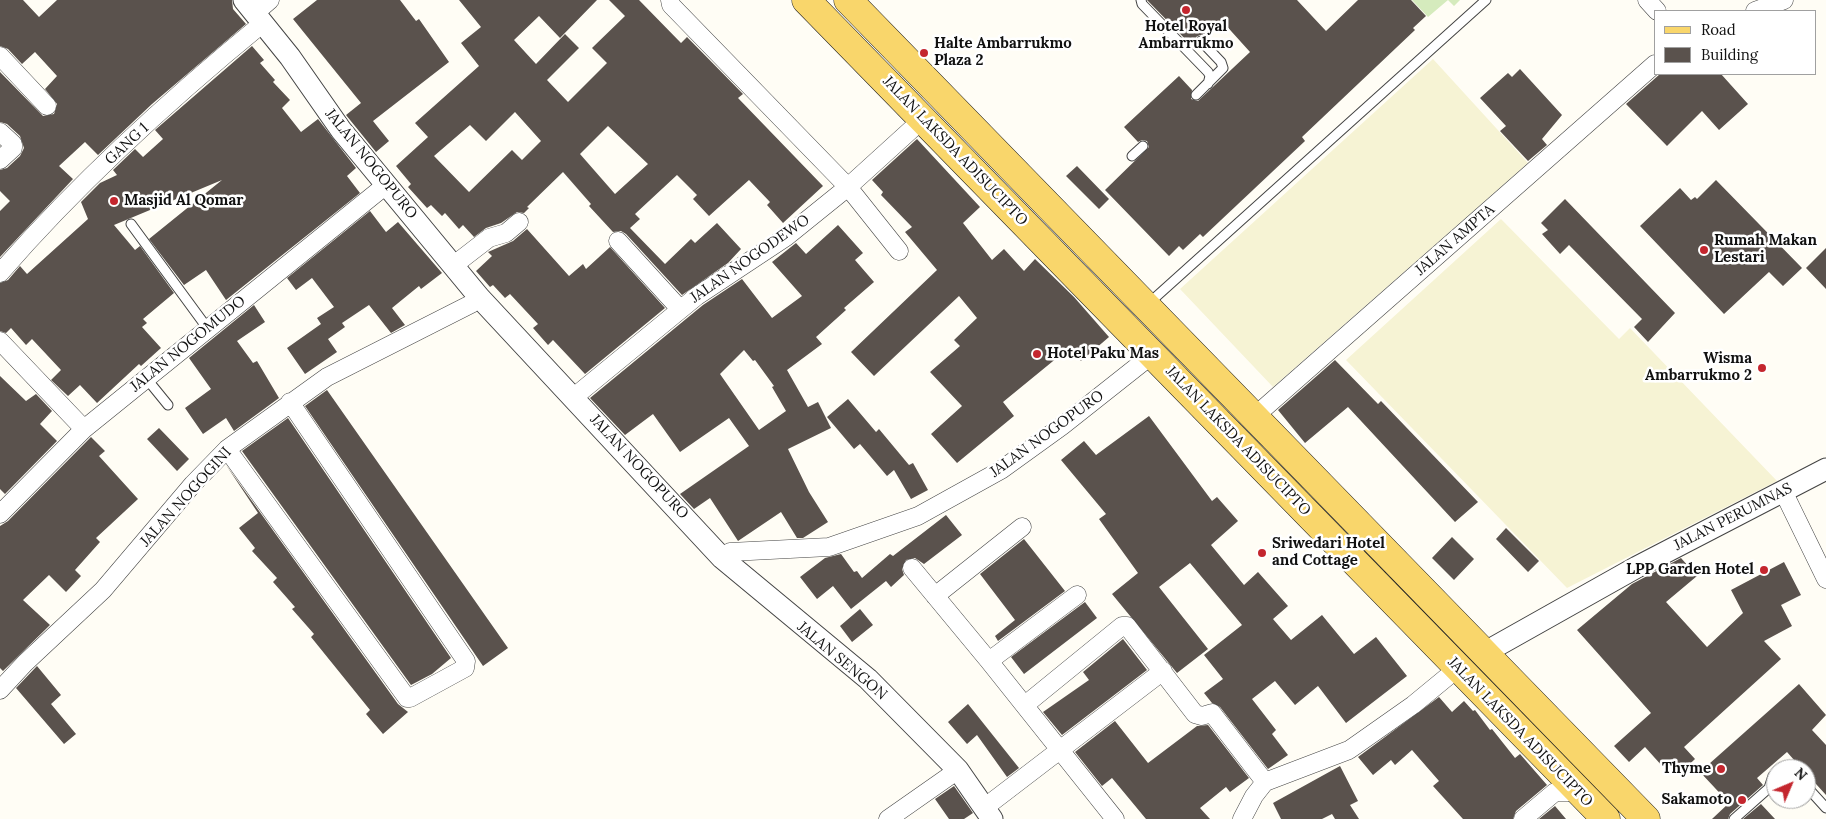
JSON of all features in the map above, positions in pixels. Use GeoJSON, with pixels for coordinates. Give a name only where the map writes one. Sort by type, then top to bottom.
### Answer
{"type":"FeatureCollection","features":[{"type":"Feature","properties":{"kind":"main road","name":"JALAN LAKSDA ADISUCIPTO"},"geometry":{"type":"LineString","coordinates":[[806,0],[924,118],[1606,819]]}},
{"type":"Feature","properties":{"kind":"main road","name":"JALAN LAKSDA ADISUCIPTO"},"geometry":{"type":"LineString","coordinates":[[848,0],[1147,304],[1646,819]]}},
{"type":"Feature","properties":{"kind":"street"},"geometry":{"type":"LineString","coordinates":[[670,0],[671,5],[848,187],[899,251]]}},
{"type":"Feature","properties":{"kind":"street"},"geometry":{"type":"LineString","coordinates":[[1647,0],[1656,10]]}},
{"type":"Feature","properties":{"kind":"street"},"geometry":{"type":"LineString","coordinates":[[1758,10],[1784,0]]}},
{"type":"Feature","properties":{"kind":"street","name":"JALAN NOGOPURO"},"geometry":{"type":"LineString","coordinates":[[258,9],[341,130],[479,297],[722,558],[730,552],[829,547],[918,516],[1001,470],[1062,426],[1153,354]]}},
{"type":"Feature","properties":{"kind":"street","name":"GANG 1"},"geometry":{"type":"LineString","coordinates":[[0,273],[80,185],[206,70],[258,9]]}},
{"type":"Feature","properties":{"kind":"street"},"geometry":{"type":"LineString","coordinates":[[0,56],[47,106]]}},
{"type":"Feature","properties":{"kind":"street","name":"JALAN AMPTA"},"geometry":{"type":"LineString","coordinates":[[1255,416],[1654,65]]}},
{"type":"Feature","properties":{"kind":"street","name":"JALAN NOGODEWO"},"geometry":{"type":"LineString","coordinates":[[574,397],[680,308],[786,237],[848,187],[924,118]]}},
{"type":"Feature","properties":{"kind":"street"},"geometry":{"type":"LineString","coordinates":[[0,132],[12,144],[13,148],[0,160]]}},
{"type":"Feature","properties":{"kind":"street","name":"JALAN NOGOMUDO"},"geometry":{"type":"LineString","coordinates":[[0,514],[84,429],[386,185]]}},
{"type":"Feature","properties":{"kind":"street"},"geometry":{"type":"LineString","coordinates":[[454,265],[489,238],[506,233],[519,222]]}},
{"type":"Feature","properties":{"kind":"street"},"geometry":{"type":"LineString","coordinates":[[618,241],[680,308]]}},
{"type":"Feature","properties":{"kind":"street","name":"JALAN NOGOGINI"},"geometry":{"type":"LineString","coordinates":[[0,690],[25,663],[103,590],[193,484],[227,449],[327,377],[471,304],[479,297]]}},
{"type":"Feature","properties":{"kind":"street"},"geometry":{"type":"LineString","coordinates":[[0,341],[84,429]]}},
{"type":"Feature","properties":{"kind":"street"},"geometry":{"type":"LineString","coordinates":[[227,449],[407,698],[464,668],[466,662],[290,402]]}},
{"type":"Feature","properties":{"kind":"street","name":"JALAN PERUMNAS"},"geometry":{"type":"LineString","coordinates":[[1484,653],[1636,566],[1826,469]]}},
{"type":"Feature","properties":{"kind":"street"},"geometry":{"type":"LineString","coordinates":[[1783,491],[1826,578]]}},
{"type":"Feature","properties":{"kind":"street"},"geometry":{"type":"LineString","coordinates":[[935,596],[1022,527]]}},
{"type":"Feature","properties":{"kind":"street","name":"JALAN SENGON"},"geometry":{"type":"LineString","coordinates":[[722,558],[868,679],[958,770],[988,813]]}},
{"type":"Feature","properties":{"kind":"street"},"geometry":{"type":"LineString","coordinates":[[912,568],[1062,750],[1115,819]]}},
{"type":"Feature","properties":{"kind":"street"},"geometry":{"type":"LineString","coordinates":[[989,660],[1077,595]]}},
{"type":"Feature","properties":{"kind":"street"},"geometry":{"type":"LineString","coordinates":[[1025,705],[1122,626],[1131,629],[1195,714],[1202,716],[1212,713],[1265,782]]}},
{"type":"Feature","properties":{"kind":"street"},"geometry":{"type":"LineString","coordinates":[[1242,819],[1254,796],[1265,782],[1349,750],[1413,705],[1458,668]]}},
{"type":"Feature","properties":{"kind":"street"},"geometry":{"type":"LineString","coordinates":[[988,813],[1062,750],[1163,671]]}},
{"type":"Feature","properties":{"kind":"street"},"geometry":{"type":"LineString","coordinates":[[888,819],[958,770]]}},
{"type":"Feature","properties":{"kind":"street"},"geometry":{"type":"LineString","coordinates":[[1524,819],[1555,792],[1579,792]]}},
{"type":"Feature","properties":{"kind":"lane"},"geometry":{"type":"LineString","coordinates":[[1141,0],[1142,4],[1208,72],[1208,84]]}},
{"type":"Feature","properties":{"kind":"lane"},"geometry":{"type":"LineString","coordinates":[[1147,304],[1486,0]]}},
{"type":"Feature","properties":{"kind":"lane"},"geometry":{"type":"LineString","coordinates":[[1196,95],[1221,72],[1223,65],[1201,41]]}},
{"type":"Feature","properties":{"kind":"lane"},"geometry":{"type":"LineString","coordinates":[[1132,156],[1143,146]]}},
{"type":"Feature","properties":{"kind":"lane"},"geometry":{"type":"LineString","coordinates":[[131,224],[208,329]]}},
{"type":"Feature","properties":{"kind":"lane"},"geometry":{"type":"LineString","coordinates":[[146,378],[168,404]]}},
{"type":"Feature","properties":{"kind":"lane"},"geometry":{"type":"LineString","coordinates":[[1734,819],[1766,791]]}},
{"type":"Feature","properties":{"kind":"lane"},"geometry":{"type":"LineString","coordinates":[[1816,797],[1826,808]]}},
{"type":"Feature","properties":{"kind":"shaded area"},"geometry":{"type":"Polygon","coordinates":[[[1433,59],[1528,163],[1273,387],[1180,289],[1433,59]]]}},
{"type":"Feature","properties":{"kind":"shaded area"},"geometry":{"type":"Polygon","coordinates":[[[1501,219],[1619,339],[1630,328],[1777,481],[1567,588],[1346,360],[1501,219]]]}},
{"type":"Feature","properties":{"kind":"green space"},"geometry":{"type":"Polygon","coordinates":[[[1412,0],[1448,0],[1428,17],[1412,0]]]}},
{"type":"Feature","properties":{"kind":"green space"},"geometry":{"type":"Polygon","coordinates":[[[1448,0],[1460,0],[1454,6],[1448,0]]]}},
{"type":"Feature","properties":{"kind":"building"},"geometry":{"type":"Polygon","coordinates":[[[0,0],[23,0],[39,17],[57,0],[232,0],[233,9],[246,24],[152,104],[98,155],[85,142],[59,166],[73,179],[0,257],[0,211],[10,201],[0,191],[0,170],[7,168],[20,156],[24,148],[20,136],[7,124],[0,122],[0,72],[43,116],[54,114],[57,104],[45,89],[57,76],[35,52],[22,64],[8,49],[0,46],[0,0]]]}},
{"type":"Feature","properties":{"kind":"building"},"geometry":{"type":"Polygon","coordinates":[[[317,0],[400,0],[416,21],[419,19],[449,62],[373,121],[389,141],[376,152],[346,115],[361,103],[293,19],[317,0]]]}},
{"type":"Feature","properties":{"kind":"building"},"geometry":{"type":"Polygon","coordinates":[[[459,0],[597,0],[560,38],[539,16],[514,40],[536,64],[565,34],[579,48],[547,80],[568,102],[607,63],[592,48],[625,16],[609,0],[639,0],[681,43],[687,37],[743,94],[738,98],[823,186],[783,223],[767,205],[770,202],[749,180],[709,216],[693,199],[697,195],[677,175],[635,214],[640,219],[630,228],[665,264],[691,239],[695,243],[717,223],[741,249],[728,263],[682,295],[626,234],[621,231],[613,232],[589,206],[591,204],[563,172],[527,207],[529,208],[524,213],[517,212],[501,223],[486,228],[474,237],[463,225],[459,229],[445,213],[442,216],[431,205],[427,208],[408,187],[411,184],[396,166],[428,137],[415,123],[479,66],[461,43],[481,27],[459,0]],[[515,112],[486,141],[470,125],[434,156],[469,192],[512,150],[522,160],[541,141],[515,112]],[[608,126],[580,154],[615,194],[648,164],[608,126]]]}},
{"type":"Feature","properties":{"kind":"building"},"geometry":{"type":"Polygon","coordinates":[[[1147,0],[1297,0],[1326,31],[1358,0],[1411,0],[1426,16],[1413,28],[1415,30],[1302,137],[1305,141],[1203,237],[1200,234],[1183,250],[1179,246],[1169,256],[1105,190],[1149,147],[1147,141],[1142,140],[1138,142],[1124,127],[1179,76],[1192,90],[1191,99],[1198,101],[1250,52],[1222,21],[1206,37],[1200,35],[1196,37],[1197,45],[1194,48],[1147,0]]]}},
{"type":"Feature","properties":{"kind":"building"},"geometry":{"type":"Polygon","coordinates":[[[252,46],[264,60],[260,63],[275,80],[273,82],[290,100],[282,108],[301,132],[318,119],[356,168],[347,176],[360,193],[226,300],[206,270],[184,285],[149,239],[222,180],[114,225],[135,250],[140,246],[174,293],[143,319],[147,323],[142,327],[161,348],[141,366],[139,364],[97,403],[80,385],[68,396],[51,380],[61,370],[32,339],[26,345],[11,328],[6,333],[0,331],[0,283],[8,280],[20,266],[27,274],[88,219],[81,202],[100,183],[117,175],[113,170],[135,149],[143,157],[163,139],[155,130],[252,46]]]}},
{"type":"Feature","properties":{"kind":"building"},"geometry":{"type":"Polygon","coordinates":[[[1520,69],[1562,115],[1542,139],[1547,145],[1528,161],[1500,131],[1506,126],[1480,98],[1508,73],[1512,77],[1520,69]]]}},
{"type":"Feature","properties":{"kind":"building"},"geometry":{"type":"Polygon","coordinates":[[[1659,75],[1722,75],[1748,104],[1719,130],[1702,111],[1667,146],[1626,104],[1659,75]]]}},
{"type":"Feature","properties":{"kind":"building"},"geometry":{"type":"Polygon","coordinates":[[[917,139],[980,207],[963,223],[992,260],[1004,249],[1024,271],[1035,259],[1074,297],[1109,337],[1081,361],[1069,348],[1003,402],[1014,416],[957,463],[931,434],[962,406],[930,372],[960,346],[954,340],[977,318],[959,296],[874,376],[851,352],[937,270],[905,232],[912,227],[881,195],[883,192],[872,180],[917,139]]]}},
{"type":"Feature","properties":{"kind":"building"},"geometry":{"type":"Polygon","coordinates":[[[1077,166],[1109,199],[1099,209],[1066,176],[1077,166]]]}},
{"type":"Feature","properties":{"kind":"building","name":"Rumah Makan Lestari"},"geometry":{"type":"Polygon","coordinates":[[[1716,180],[1802,268],[1783,286],[1769,272],[1724,314],[1640,226],[1680,188],[1691,200],[1695,197],[1697,199],[1716,180]]]}},
{"type":"Feature","properties":{"kind":"building"},"geometry":{"type":"Polygon","coordinates":[[[1565,199],[1675,313],[1648,342],[1634,327],[1642,319],[1569,245],[1560,254],[1542,234],[1548,230],[1541,223],[1565,199]]]}},
{"type":"Feature","properties":{"kind":"building"},"geometry":{"type":"Polygon","coordinates":[[[370,211],[386,232],[398,222],[442,273],[421,289],[419,286],[392,308],[405,325],[391,333],[369,305],[342,323],[345,327],[328,339],[337,352],[305,374],[287,348],[321,324],[317,318],[334,307],[312,278],[296,290],[287,278],[370,211]]]}},
{"type":"Feature","properties":{"kind":"building"},"geometry":{"type":"Polygon","coordinates":[[[838,225],[863,253],[855,260],[874,282],[844,308],[846,310],[816,337],[822,344],[787,370],[808,407],[818,402],[831,428],[788,449],[809,492],[828,522],[803,538],[797,538],[781,512],[738,541],[710,498],[694,509],[680,494],[749,446],[729,418],[680,452],[653,414],[625,435],[590,398],[703,305],[742,279],[772,318],[802,296],[772,262],[796,243],[806,254],[838,225]],[[744,350],[720,374],[759,430],[786,411],[772,387],[774,386],[755,360],[753,361],[744,350]]]}},
{"type":"Feature","properties":{"kind":"building"},"geometry":{"type":"Polygon","coordinates":[[[527,229],[569,276],[583,264],[586,269],[610,247],[665,308],[585,374],[553,340],[548,345],[533,328],[538,324],[510,294],[505,298],[493,285],[490,287],[476,271],[492,256],[488,252],[513,241],[527,229]]]}},
{"type":"Feature","properties":{"kind":"building"},"geometry":{"type":"Polygon","coordinates":[[[1826,248],[1826,289],[1806,268],[1826,248]]]}},
{"type":"Feature","properties":{"kind":"building"},"geometry":{"type":"Polygon","coordinates":[[[254,305],[265,322],[237,341],[253,363],[257,361],[279,398],[234,431],[226,418],[203,434],[185,408],[211,389],[189,358],[254,305]]]}},
{"type":"Feature","properties":{"kind":"building"},"geometry":{"type":"Polygon","coordinates":[[[1335,360],[1378,404],[1381,401],[1478,502],[1455,522],[1348,407],[1305,443],[1278,410],[1335,360]]]}},
{"type":"Feature","properties":{"kind":"building"},"geometry":{"type":"Polygon","coordinates":[[[0,376],[26,401],[36,394],[52,411],[40,424],[57,441],[5,494],[0,489],[0,376]]]}},
{"type":"Feature","properties":{"kind":"building"},"geometry":{"type":"Polygon","coordinates":[[[327,390],[508,648],[483,666],[305,406],[327,390]]]}},
{"type":"Feature","properties":{"kind":"building"},"geometry":{"type":"Polygon","coordinates":[[[848,399],[876,432],[879,429],[909,465],[913,463],[928,490],[911,499],[894,470],[887,476],[860,444],[854,449],[827,417],[848,399]]]}},
{"type":"Feature","properties":{"kind":"building"},"geometry":{"type":"Polygon","coordinates":[[[1149,416],[1212,501],[1217,497],[1238,521],[1211,545],[1244,585],[1258,572],[1288,606],[1273,619],[1291,640],[1322,615],[1354,654],[1376,637],[1407,676],[1346,723],[1318,686],[1295,705],[1275,681],[1252,699],[1276,730],[1272,734],[1288,755],[1268,769],[1220,707],[1212,703],[1204,693],[1223,679],[1204,655],[1242,625],[1190,563],[1159,587],[1208,649],[1177,673],[1112,594],[1138,573],[1099,519],[1106,514],[1061,460],[1084,441],[1096,455],[1149,416]]]}},
{"type":"Feature","properties":{"kind":"building"},"geometry":{"type":"Polygon","coordinates":[[[288,418],[451,658],[432,674],[411,685],[242,451],[288,418]]]}},
{"type":"Feature","properties":{"kind":"building"},"geometry":{"type":"Polygon","coordinates":[[[159,428],[189,459],[177,471],[147,439],[159,428]]]}},
{"type":"Feature","properties":{"kind":"building"},"geometry":{"type":"Polygon","coordinates":[[[91,437],[105,451],[99,456],[138,499],[96,538],[100,542],[75,570],[81,576],[66,592],[49,575],[23,600],[50,625],[3,671],[0,668],[0,526],[8,521],[91,437]]]}},
{"type":"Feature","properties":{"kind":"building"},"geometry":{"type":"Polygon","coordinates":[[[226,465],[398,704],[408,712],[383,734],[366,714],[370,710],[311,637],[314,634],[292,609],[295,607],[273,582],[277,578],[252,551],[255,548],[239,528],[258,513],[226,465]]]}},
{"type":"Feature","properties":{"kind":"building"},"geometry":{"type":"Polygon","coordinates":[[[946,515],[962,535],[924,564],[915,558],[906,560],[902,569],[904,575],[891,587],[886,581],[851,609],[833,586],[817,599],[800,577],[825,558],[841,554],[854,572],[857,571],[862,578],[890,554],[893,556],[946,515]]]}},
{"type":"Feature","properties":{"kind":"building"},"geometry":{"type":"Polygon","coordinates":[[[1506,528],[1539,561],[1528,572],[1496,539],[1506,528]]]}},
{"type":"Feature","properties":{"kind":"building"},"geometry":{"type":"Polygon","coordinates":[[[1452,537],[1474,559],[1454,580],[1432,558],[1452,537]]]}},
{"type":"Feature","properties":{"kind":"building"},"geometry":{"type":"Polygon","coordinates":[[[1024,539],[1065,591],[998,641],[995,636],[1015,620],[980,574],[1024,539]]]}},
{"type":"Feature","properties":{"kind":"building"},"geometry":{"type":"Polygon","coordinates":[[[1681,558],[1697,576],[1666,602],[1707,647],[1743,613],[1731,590],[1784,562],[1801,595],[1781,605],[1792,626],[1764,641],[1781,659],[1684,747],[1695,759],[1678,775],[1667,763],[1663,767],[1645,747],[1629,762],[1614,746],[1651,713],[1577,630],[1632,584],[1681,558]]]}},
{"type":"Feature","properties":{"kind":"building"},"geometry":{"type":"Polygon","coordinates":[[[1085,602],[1097,618],[1024,674],[1011,657],[1085,602]]]}},
{"type":"Feature","properties":{"kind":"building"},"geometry":{"type":"Polygon","coordinates":[[[860,609],[873,625],[852,642],[840,626],[860,609]]]}},
{"type":"Feature","properties":{"kind":"building"},"geometry":{"type":"Polygon","coordinates":[[[1123,639],[1147,670],[1062,735],[1043,712],[1089,680],[1083,672],[1123,639]]]}},
{"type":"Feature","properties":{"kind":"building"},"geometry":{"type":"Polygon","coordinates":[[[37,666],[61,695],[51,704],[76,734],[64,744],[16,688],[37,666]]]}},
{"type":"Feature","properties":{"kind":"building"},"geometry":{"type":"Polygon","coordinates":[[[1799,684],[1826,715],[1812,730],[1826,745],[1826,795],[1816,784],[1816,759],[1793,759],[1787,752],[1779,759],[1766,759],[1766,770],[1757,778],[1763,785],[1730,814],[1728,819],[1712,819],[1729,803],[1700,772],[1799,684]]]}},
{"type":"Feature","properties":{"kind":"building"},"geometry":{"type":"Polygon","coordinates":[[[1439,697],[1452,712],[1464,701],[1473,711],[1475,710],[1490,730],[1492,729],[1515,758],[1520,754],[1547,785],[1516,811],[1513,819],[1463,819],[1433,786],[1439,781],[1412,750],[1395,765],[1391,760],[1373,775],[1358,757],[1439,697]]]}},
{"type":"Feature","properties":{"kind":"building"},"geometry":{"type":"Polygon","coordinates":[[[968,704],[1019,768],[1007,777],[977,735],[967,744],[948,722],[968,704]]]}},
{"type":"Feature","properties":{"kind":"building"},"geometry":{"type":"Polygon","coordinates":[[[1115,721],[1148,763],[1197,726],[1208,725],[1249,778],[1230,792],[1226,787],[1200,808],[1210,819],[1146,819],[1112,778],[1102,786],[1075,752],[1115,721]]]}},
{"type":"Feature","properties":{"kind":"building"},"geometry":{"type":"Polygon","coordinates":[[[1340,766],[1358,801],[1350,805],[1359,819],[1335,819],[1332,814],[1322,819],[1281,819],[1273,803],[1340,766]]]}},
{"type":"Feature","properties":{"kind":"building"},"geometry":{"type":"Polygon","coordinates":[[[954,786],[973,813],[964,819],[949,819],[935,799],[954,786]]]}},
{"type":"Feature","properties":{"kind":"building"},"geometry":{"type":"Polygon","coordinates":[[[1761,804],[1775,819],[1743,819],[1761,804]]]}},
{"type":"Feature","properties":{"kind":"building"},"geometry":{"type":"Polygon","coordinates":[[[1555,806],[1566,819],[1539,819],[1555,806]]]}},
{"type":"Feature","properties":{"kind":"place","name":"Hotel Royal Ambarrukmo"},"geometry":{"type":"Point","coordinates":[1186,10]}},
{"type":"Feature","properties":{"kind":"place","name":"Halte Ambarrukmo Plaza 2"},"geometry":{"type":"Point","coordinates":[924,53]}},
{"type":"Feature","properties":{"kind":"place","name":"Masjid Al Qomar"},"geometry":{"type":"Point","coordinates":[114,201]}},
{"type":"Feature","properties":{"kind":"place","name":"Rumah Makan Lestari"},"geometry":{"type":"Point","coordinates":[1704,250]}},
{"type":"Feature","properties":{"kind":"place","name":"Hotel Paku Mas"},"geometry":{"type":"Point","coordinates":[1037,354]}},
{"type":"Feature","properties":{"kind":"place","name":"Wisma Ambarrukmo 2"},"geometry":{"type":"Point","coordinates":[1762,368]}},
{"type":"Feature","properties":{"kind":"place","name":"Sriwedari Hotel and Cottage"},"geometry":{"type":"Point","coordinates":[1262,553]}},
{"type":"Feature","properties":{"kind":"place","name":"LPP Garden Hotel"},"geometry":{"type":"Point","coordinates":[1764,570]}},
{"type":"Feature","properties":{"kind":"place","name":"Thyme"},"geometry":{"type":"Point","coordinates":[1721,769]}},
{"type":"Feature","properties":{"kind":"place","name":"Sakamoto"},"geometry":{"type":"Point","coordinates":[1742,800]}}]}
